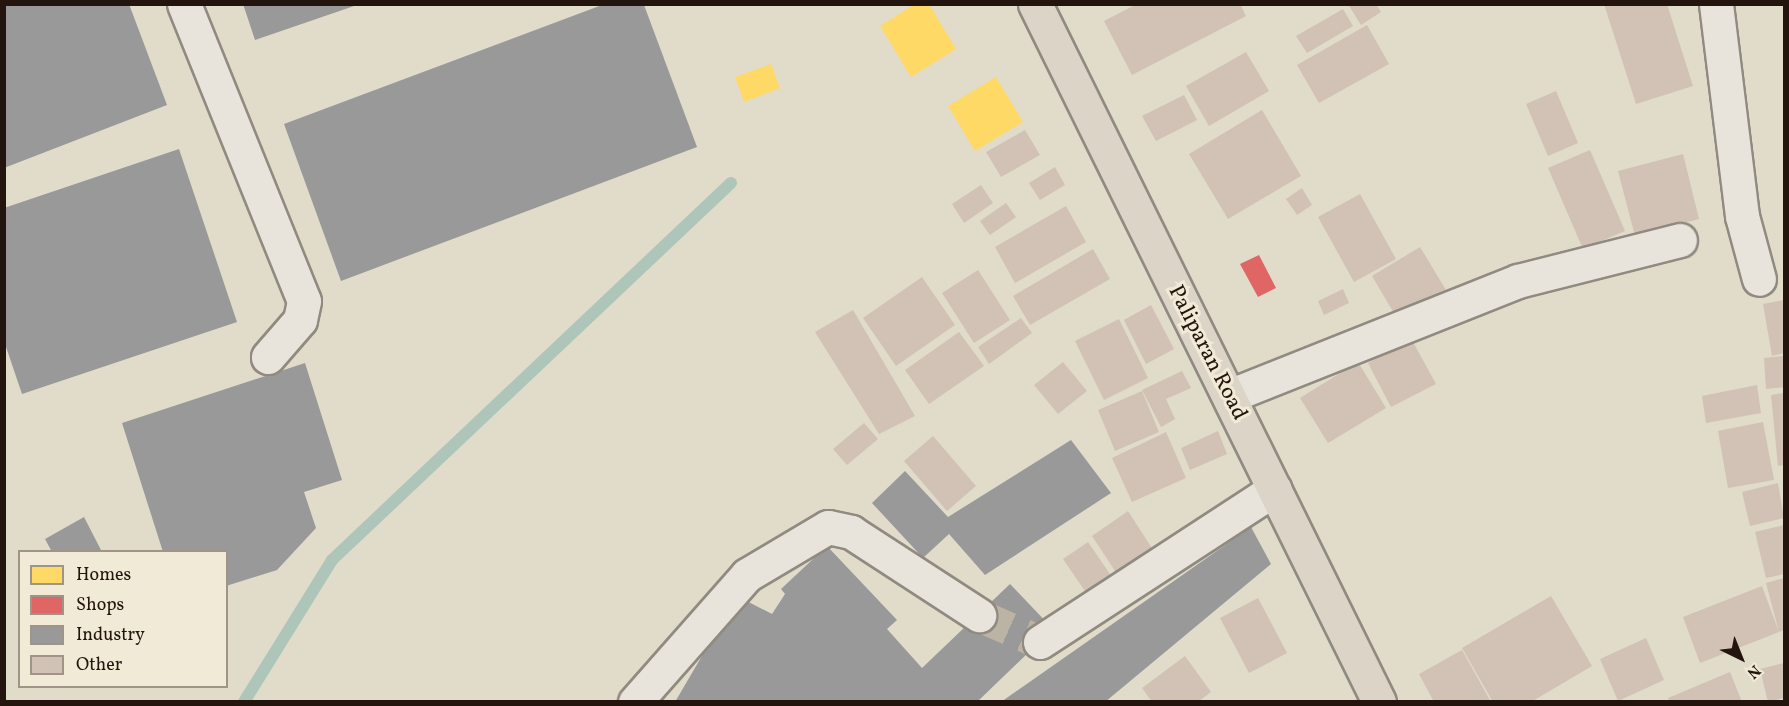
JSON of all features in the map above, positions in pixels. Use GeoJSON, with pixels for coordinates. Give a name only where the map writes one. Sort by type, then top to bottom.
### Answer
{"type":"FeatureCollection","features":[{"type":"Feature","properties":{"kind":"main road","name":"Paliparan Road"},"geometry":{"type":"LineString","coordinates":[[1035,4],[1379,702]]}},
{"type":"Feature","properties":{"kind":"street"},"geometry":{"type":"LineString","coordinates":[[184,4],[304,301],[300,320],[268,357]]}},
{"type":"Feature","properties":{"kind":"street"},"geometry":{"type":"LineString","coordinates":[[1716,4],[1742,216],[1759,279]]}},
{"type":"Feature","properties":{"kind":"street"},"geometry":{"type":"LineString","coordinates":[[1229,396],[1518,281],[1680,240]]}},
{"type":"Feature","properties":{"kind":"street"},"geometry":{"type":"LineString","coordinates":[[1040,642],[1275,489]]}},
{"type":"Feature","properties":{"kind":"street"},"geometry":{"type":"LineString","coordinates":[[635,702],[747,575],[828,527],[851,532],[979,615]]}},
{"type":"Feature","properties":{"kind":"building: Homes"},"geometry":{"type":"Polygon","coordinates":[[[915,4],[929,4],[956,49],[911,77],[880,26],[915,4]]]}},
{"type":"Feature","properties":{"kind":"building: Homes"},"geometry":{"type":"Polygon","coordinates":[[[771,64],[780,88],[744,102],[735,77],[771,64]]]}},
{"type":"Feature","properties":{"kind":"building: Homes"},"geometry":{"type":"Polygon","coordinates":[[[996,77],[1023,122],[975,151],[948,106],[996,77]]]}},
{"type":"Feature","properties":{"kind":"building: Shops"},"geometry":{"type":"Polygon","coordinates":[[[1259,255],[1276,288],[1258,297],[1240,264],[1259,255]]]}},
{"type":"Feature","properties":{"kind":"building: Industry"},"geometry":{"type":"Polygon","coordinates":[[[4,4],[129,4],[167,105],[4,168],[4,4]]]}},
{"type":"Feature","properties":{"kind":"building: Industry"},"geometry":{"type":"Polygon","coordinates":[[[243,4],[357,4],[357,5],[255,40],[243,4]]]}},
{"type":"Feature","properties":{"kind":"building: Industry"},"geometry":{"type":"Polygon","coordinates":[[[602,5],[644,5],[697,147],[341,281],[284,124],[602,5]]]}},
{"type":"Feature","properties":{"kind":"building: Industry"},"geometry":{"type":"Polygon","coordinates":[[[179,149],[237,322],[22,394],[4,341],[4,208],[179,149]]]}},
{"type":"Feature","properties":{"kind":"building: Industry"},"geometry":{"type":"Polygon","coordinates":[[[305,363],[342,480],[304,492],[316,528],[277,570],[228,585],[228,550],[162,550],[122,423],[305,363]]]}},
{"type":"Feature","properties":{"kind":"building: Industry"},"geometry":{"type":"Polygon","coordinates":[[[1071,440],[1111,493],[985,575],[949,534],[923,558],[872,503],[905,471],[948,517],[1071,440]]]}},
{"type":"Feature","properties":{"kind":"building: Industry"},"geometry":{"type":"Polygon","coordinates":[[[84,517],[101,550],[51,550],[45,539],[84,517]]]}},
{"type":"Feature","properties":{"kind":"building: Industry"},"geometry":{"type":"Polygon","coordinates":[[[1251,527],[1271,564],[1105,702],[1001,702],[1251,527]]]}},
{"type":"Feature","properties":{"kind":"building: Industry"},"geometry":{"type":"Polygon","coordinates":[[[827,546],[897,620],[887,629],[922,668],[1010,584],[1053,629],[977,702],[675,702],[737,596],[772,614],[785,594],[781,589],[827,546]]]}},
{"type":"Feature","properties":{"kind":"building: Other"},"geometry":{"type":"Polygon","coordinates":[[[1137,4],[1240,4],[1246,16],[1132,75],[1104,21],[1137,4]]]}},
{"type":"Feature","properties":{"kind":"building: Other"},"geometry":{"type":"Polygon","coordinates":[[[1348,4],[1376,4],[1381,12],[1361,25],[1348,4]]]}},
{"type":"Feature","properties":{"kind":"building: Other"},"geometry":{"type":"Polygon","coordinates":[[[1604,4],[1667,4],[1693,86],[1636,104],[1604,4]]]}},
{"type":"Feature","properties":{"kind":"building: Other"},"geometry":{"type":"Polygon","coordinates":[[[1343,9],[1353,26],[1307,53],[1296,36],[1343,9]]]}},
{"type":"Feature","properties":{"kind":"building: Other"},"geometry":{"type":"Polygon","coordinates":[[[1367,25],[1389,64],[1319,103],[1297,65],[1367,25]]]}},
{"type":"Feature","properties":{"kind":"building: Other"},"geometry":{"type":"Polygon","coordinates":[[[1246,52],[1269,91],[1209,126],[1186,86],[1246,52]]]}},
{"type":"Feature","properties":{"kind":"building: Other"},"geometry":{"type":"Polygon","coordinates":[[[1556,91],[1578,143],[1548,156],[1526,104],[1556,91]]]}},
{"type":"Feature","properties":{"kind":"building: Other"},"geometry":{"type":"Polygon","coordinates":[[[1184,95],[1197,120],[1156,141],[1142,116],[1184,95]]]}},
{"type":"Feature","properties":{"kind":"building: Other"},"geometry":{"type":"Polygon","coordinates":[[[1262,110],[1301,176],[1228,219],[1189,154],[1262,110]]]}},
{"type":"Feature","properties":{"kind":"building: Other"},"geometry":{"type":"Polygon","coordinates":[[[1025,130],[1040,155],[1001,177],[986,152],[1025,130]]]}},
{"type":"Feature","properties":{"kind":"building: Other"},"geometry":{"type":"Polygon","coordinates":[[[1590,150],[1625,231],[1583,249],[1548,168],[1590,150]]]}},
{"type":"Feature","properties":{"kind":"building: Other"},"geometry":{"type":"Polygon","coordinates":[[[1683,154],[1699,219],[1635,236],[1618,171],[1683,154]]]}},
{"type":"Feature","properties":{"kind":"building: Other"},"geometry":{"type":"Polygon","coordinates":[[[1055,167],[1065,185],[1040,200],[1029,183],[1055,167]]]}},
{"type":"Feature","properties":{"kind":"building: Other"},"geometry":{"type":"Polygon","coordinates":[[[981,185],[993,203],[964,223],[952,204],[981,185]]]}},
{"type":"Feature","properties":{"kind":"building: Other"},"geometry":{"type":"Polygon","coordinates":[[[1302,188],[1312,205],[1297,215],[1286,199],[1302,188]]]}},
{"type":"Feature","properties":{"kind":"building: Other"},"geometry":{"type":"Polygon","coordinates":[[[1360,194],[1396,259],[1354,282],[1318,217],[1360,194]]]}},
{"type":"Feature","properties":{"kind":"building: Other"},"geometry":{"type":"Polygon","coordinates":[[[1006,203],[1016,217],[990,235],[980,221],[1006,203]]]}},
{"type":"Feature","properties":{"kind":"building: Other"},"geometry":{"type":"Polygon","coordinates":[[[1066,206],[1086,242],[1015,283],[995,247],[1066,206]]]}},
{"type":"Feature","properties":{"kind":"building: Other"},"geometry":{"type":"Polygon","coordinates":[[[1420,247],[1446,290],[1398,320],[1372,276],[1420,247]]]}},
{"type":"Feature","properties":{"kind":"building: Other"},"geometry":{"type":"Polygon","coordinates":[[[1093,249],[1110,279],[1030,325],[1013,296],[1093,249]]]}},
{"type":"Feature","properties":{"kind":"building: Other"},"geometry":{"type":"Polygon","coordinates":[[[978,270],[1010,320],[974,343],[942,293],[978,270]]]}},
{"type":"Feature","properties":{"kind":"building: Other"},"geometry":{"type":"Polygon","coordinates":[[[922,277],[955,325],[896,366],[863,318],[922,277]]]}},
{"type":"Feature","properties":{"kind":"building: Other"},"geometry":{"type":"Polygon","coordinates":[[[1343,289],[1349,303],[1324,315],[1318,301],[1343,289]]]}},
{"type":"Feature","properties":{"kind":"building: Other"},"geometry":{"type":"Polygon","coordinates":[[[1784,300],[1784,353],[1772,356],[1763,304],[1784,300]]]}},
{"type":"Feature","properties":{"kind":"building: Other"},"geometry":{"type":"Polygon","coordinates":[[[1151,305],[1174,349],[1146,364],[1124,320],[1151,305]]]}},
{"type":"Feature","properties":{"kind":"building: Other"},"geometry":{"type":"Polygon","coordinates":[[[853,310],[915,416],[879,434],[815,332],[853,310]]]}},
{"type":"Feature","properties":{"kind":"building: Other"},"geometry":{"type":"Polygon","coordinates":[[[1021,318],[1032,333],[989,364],[978,347],[1021,318]]]}},
{"type":"Feature","properties":{"kind":"building: Other"},"geometry":{"type":"Polygon","coordinates":[[[1119,319],[1148,378],[1104,400],[1075,341],[1119,319]]]}},
{"type":"Feature","properties":{"kind":"building: Other"},"geometry":{"type":"Polygon","coordinates":[[[959,332],[984,366],[929,404],[905,370],[959,332]]]}},
{"type":"Feature","properties":{"kind":"building: Other"},"geometry":{"type":"Polygon","coordinates":[[[1412,340],[1436,384],[1391,407],[1368,363],[1412,340]]]}},
{"type":"Feature","properties":{"kind":"building: Other"},"geometry":{"type":"Polygon","coordinates":[[[1784,356],[1784,387],[1766,389],[1764,358],[1784,356]]]}},
{"type":"Feature","properties":{"kind":"building: Other"},"geometry":{"type":"Polygon","coordinates":[[[1063,362],[1087,391],[1058,414],[1034,385],[1063,362]]]}},
{"type":"Feature","properties":{"kind":"building: Other"},"geometry":{"type":"Polygon","coordinates":[[[1358,362],[1386,408],[1328,443],[1300,398],[1358,362]]]}},
{"type":"Feature","properties":{"kind":"building: Other"},"geometry":{"type":"Polygon","coordinates":[[[1182,371],[1191,388],[1166,399],[1175,419],[1161,427],[1142,390],[1182,371]]]}},
{"type":"Feature","properties":{"kind":"building: Other"},"geometry":{"type":"Polygon","coordinates":[[[1757,385],[1761,413],[1706,423],[1702,396],[1757,385]]]}},
{"type":"Feature","properties":{"kind":"building: Other"},"geometry":{"type":"Polygon","coordinates":[[[1142,391],[1159,432],[1115,451],[1098,410],[1142,391]]]}},
{"type":"Feature","properties":{"kind":"building: Other"},"geometry":{"type":"Polygon","coordinates":[[[1784,393],[1784,465],[1778,466],[1771,395],[1784,393]]]}},
{"type":"Feature","properties":{"kind":"building: Other"},"geometry":{"type":"Polygon","coordinates":[[[1763,422],[1774,480],[1728,488],[1718,431],[1763,422]]]}},
{"type":"Feature","properties":{"kind":"building: Other"},"geometry":{"type":"Polygon","coordinates":[[[864,423],[878,439],[847,465],[833,449],[864,423]]]}},
{"type":"Feature","properties":{"kind":"building: Other"},"geometry":{"type":"Polygon","coordinates":[[[1218,431],[1227,454],[1190,470],[1181,448],[1218,431]]]}},
{"type":"Feature","properties":{"kind":"building: Other"},"geometry":{"type":"Polygon","coordinates":[[[1166,432],[1186,478],[1132,502],[1112,458],[1166,432]]]}},
{"type":"Feature","properties":{"kind":"building: Other"},"geometry":{"type":"Polygon","coordinates":[[[933,436],[976,486],[947,511],[904,461],[933,436]]]}},
{"type":"Feature","properties":{"kind":"building: Other"},"geometry":{"type":"Polygon","coordinates":[[[1778,483],[1784,518],[1750,526],[1742,492],[1778,483]]]}},
{"type":"Feature","properties":{"kind":"building: Other"},"geometry":{"type":"Polygon","coordinates":[[[1128,511],[1155,553],[1119,577],[1092,536],[1128,511]]]}},
{"type":"Feature","properties":{"kind":"building: Other"},"geometry":{"type":"Polygon","coordinates":[[[1784,525],[1784,574],[1766,578],[1755,532],[1784,525]]]}},
{"type":"Feature","properties":{"kind":"building: Other"},"geometry":{"type":"Polygon","coordinates":[[[1088,542],[1112,577],[1087,594],[1063,559],[1088,542]]]}},
{"type":"Feature","properties":{"kind":"building: Other"},"geometry":{"type":"Polygon","coordinates":[[[1784,578],[1784,630],[1779,632],[1766,583],[1784,578]]]}},
{"type":"Feature","properties":{"kind":"building: Other"},"geometry":{"type":"Polygon","coordinates":[[[1762,586],[1779,632],[1700,663],[1683,617],[1762,586]]]}},
{"type":"Feature","properties":{"kind":"building: Other"},"geometry":{"type":"Polygon","coordinates":[[[1551,596],[1592,666],[1531,702],[1493,702],[1462,648],[1551,596]]]}},
{"type":"Feature","properties":{"kind":"building: Other"},"geometry":{"type":"Polygon","coordinates":[[[1258,598],[1287,653],[1249,673],[1220,618],[1258,598]]]}},
{"type":"Feature","properties":{"kind":"building: Other"},"geometry":{"type":"Polygon","coordinates":[[[1646,638],[1664,680],[1618,701],[1600,659],[1646,638]]]}},
{"type":"Feature","properties":{"kind":"building: Other"},"geometry":{"type":"Polygon","coordinates":[[[1462,650],[1491,702],[1434,702],[1419,674],[1462,650]]]}},
{"type":"Feature","properties":{"kind":"building: Other"},"geometry":{"type":"Polygon","coordinates":[[[1185,656],[1211,692],[1198,702],[1152,702],[1142,688],[1185,656]]]}},
{"type":"Feature","properties":{"kind":"building: Other"},"geometry":{"type":"Polygon","coordinates":[[[1784,663],[1784,698],[1768,702],[1760,669],[1784,663]]]}},
{"type":"Feature","properties":{"kind":"building: Other"},"geometry":{"type":"Polygon","coordinates":[[[1730,672],[1742,702],[1670,702],[1668,698],[1730,672]]]}},
{"type":"Feature","properties":{"kind":"waterway"},"geometry":{"type":"LineString","coordinates":[[244,702],[332,560],[731,183]]}},
{"type":"Feature","properties":{"kind":"tunnel"},"geometry":{"type":"LineString","coordinates":[[979,615],[1040,642]]}}]}
